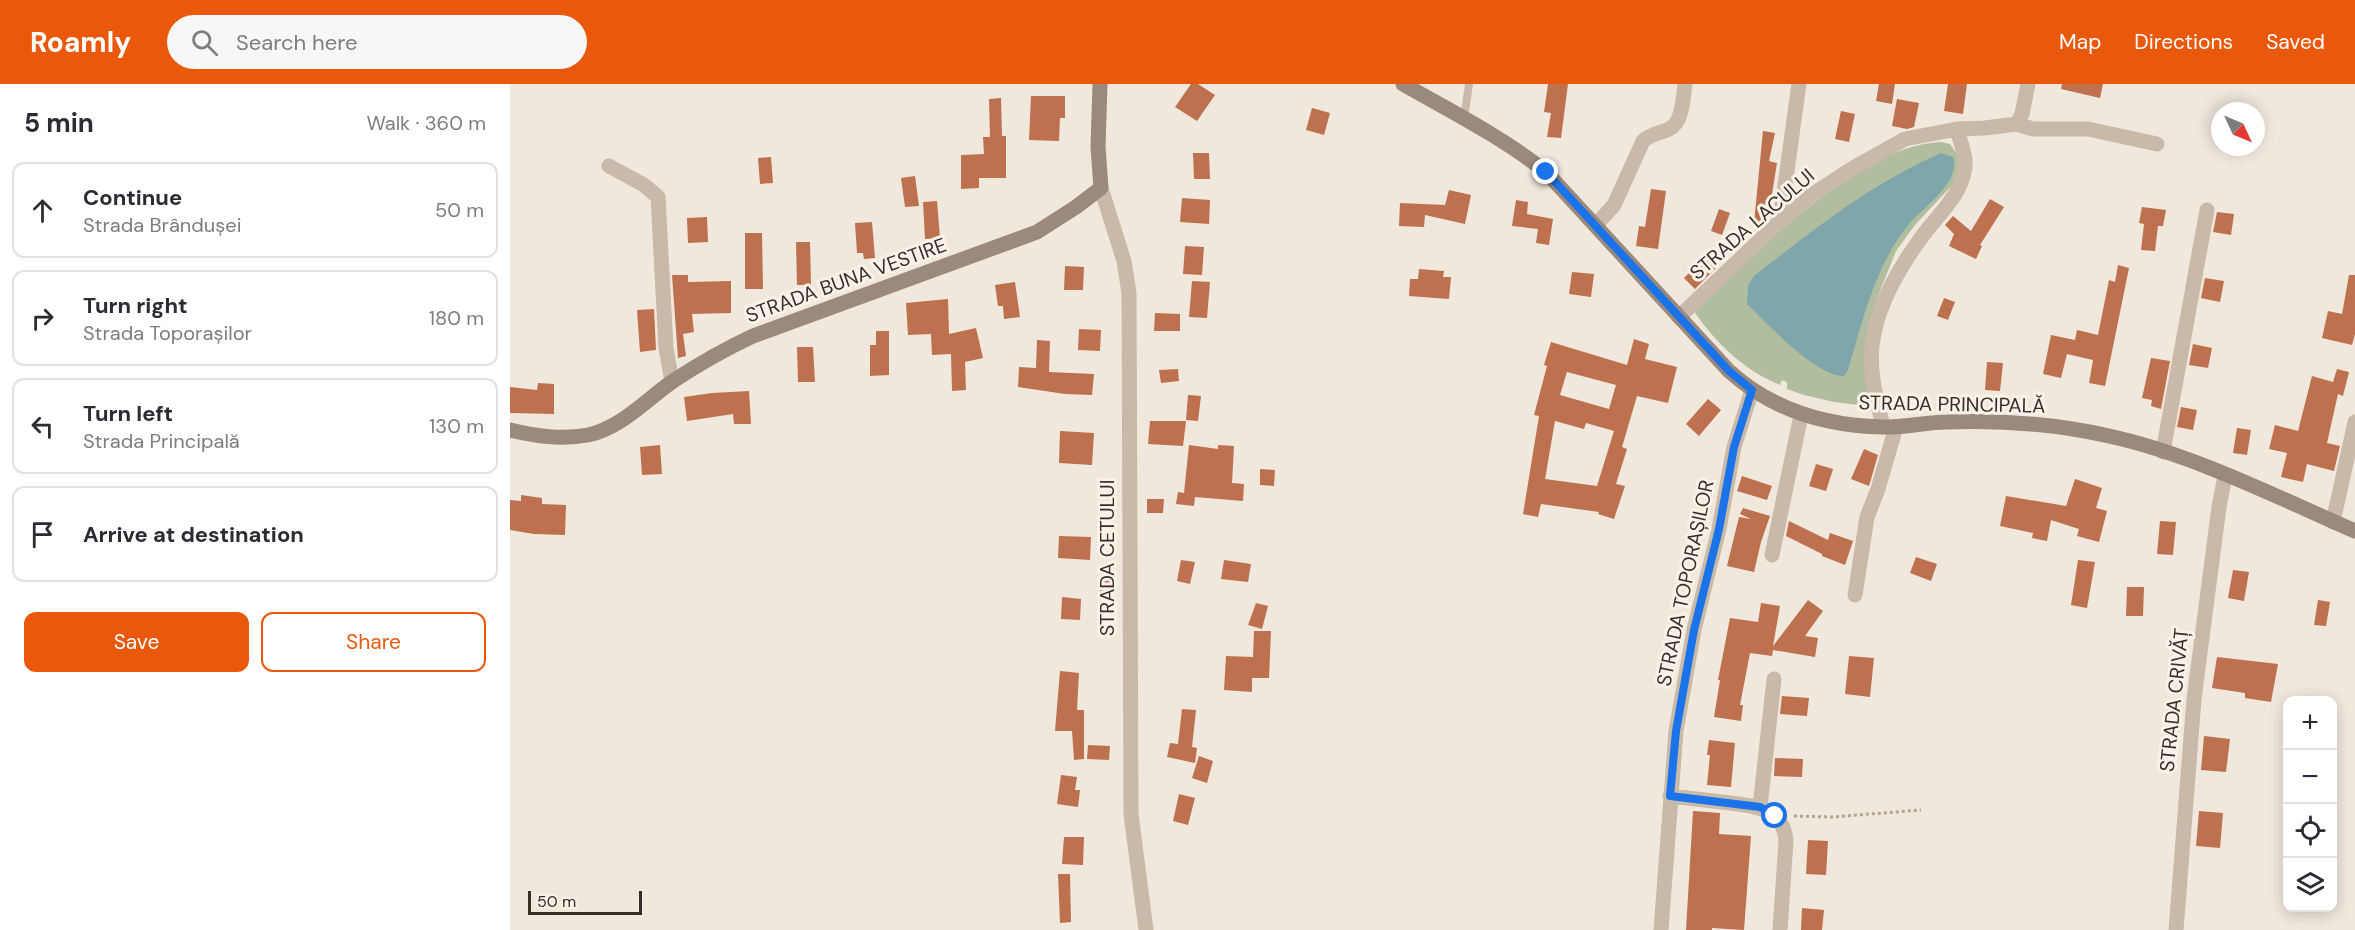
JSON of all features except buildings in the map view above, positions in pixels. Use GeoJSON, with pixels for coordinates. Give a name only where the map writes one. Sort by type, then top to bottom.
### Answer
{"type":"FeatureCollection","features":[{"type":"Feature","properties":{"kind":"main road"},"geometry":{"type":"LineString","coordinates":[[1100,84],[1098,147],[1101,188]]}},
{"type":"Feature","properties":{"kind":"main road","name":"STRADA PRINCIPALĂ"},"geometry":{"type":"LineString","coordinates":[[1403,84],[1527,157],[1565,191],[1729,371],[1752,390],[1801,415],[1829,421],[1890,427],[1947,422],[2031,423],[2109,436],[2163,452],[2355,531]]}},
{"type":"Feature","properties":{"kind":"main road","name":"STRADA BUNA VESTIRE"},"geometry":{"type":"LineString","coordinates":[[510,430],[558,438],[588,435],[607,429],[623,420],[672,382],[720,352],[753,336],[1037,232],[1101,188]]}},
{"type":"Feature","properties":{"kind":"street"},"geometry":{"type":"LineString","coordinates":[[1596,225],[1614,205],[1643,141],[1650,135],[1668,130],[1678,120],[1685,84]]}},
{"type":"Feature","properties":{"kind":"street"},"geometry":{"type":"LineString","coordinates":[[1780,221],[1799,84]]}},
{"type":"Feature","properties":{"kind":"street"},"geometry":{"type":"LineString","coordinates":[[2017,124],[2022,114],[2028,84]]}},
{"type":"Feature","properties":{"kind":"street","name":"STRADA LACULUI"},"geometry":{"type":"LineString","coordinates":[[1679,317],[1780,221],[1810,196],[1844,173],[1905,140],[1957,129],[1985,129],[2017,124],[2033,129],[2088,129],[2157,144]]}},
{"type":"Feature","properties":{"kind":"street"},"geometry":{"type":"LineString","coordinates":[[1855,595],[1867,517],[1878,489],[1890,427],[1871,373],[1872,344],[1882,310],[1899,270],[1921,237],[1953,198],[1962,177],[1965,160],[1957,129]]}},
{"type":"Feature","properties":{"kind":"street"},"geometry":{"type":"LineString","coordinates":[[609,166],[644,185],[658,197],[666,348],[672,382]]}},
{"type":"Feature","properties":{"kind":"street","name":"STRADA CETULUI"},"geometry":{"type":"LineString","coordinates":[[1101,188],[1124,261],[1129,293],[1131,814],[1146,930]]}},
{"type":"Feature","properties":{"kind":"street"},"geometry":{"type":"LineString","coordinates":[[2163,452],[2207,210]]}},
{"type":"Feature","properties":{"kind":"street","name":"STRADA TOPORAȘILOR"},"geometry":{"type":"LineString","coordinates":[[1661,930],[1676,731],[1694,630],[1719,529],[1734,447],[1752,390]]}},
{"type":"Feature","properties":{"kind":"street"},"geometry":{"type":"LineString","coordinates":[[1772,555],[1801,415]]}},
{"type":"Feature","properties":{"kind":"street"},"geometry":{"type":"LineString","coordinates":[[2333,522],[2355,422]]}},
{"type":"Feature","properties":{"kind":"street","name":"STRADA CRIVĂȚ"},"geometry":{"type":"LineString","coordinates":[[2175,930],[2194,699],[2225,476]]}},
{"type":"Feature","properties":{"kind":"street"},"geometry":{"type":"LineString","coordinates":[[1760,807],[1774,679]]}},
{"type":"Feature","properties":{"kind":"street"},"geometry":{"type":"LineString","coordinates":[[1670,796],[1760,807],[1781,822],[1785,829],[1786,841],[1780,930]]}},
{"type":"Feature","properties":{"kind":"lane"},"geometry":{"type":"LineString","coordinates":[[1464,119],[1469,84]]}},
{"type":"Feature","properties":{"kind":"path"},"geometry":{"type":"LineString","coordinates":[[1781,822],[1794,816],[1832,817],[1921,810]]}},
{"type":"Feature","properties":{"kind":"green space"},"geometry":{"type":"Polygon","coordinates":[[[1941,142],[1950,144],[1959,157],[1956,181],[1915,225],[1896,251],[1871,319],[1874,407],[1834,402],[1804,395],[1787,389],[1787,382],[1782,380],[1780,385],[1767,379],[1732,355],[1695,313],[1699,306],[1780,231],[1844,181],[1877,161],[1910,147],[1941,142]]]}},
{"type":"Feature","properties":{"kind":"water"},"geometry":{"type":"Polygon","coordinates":[[[1941,153],[1953,157],[1952,175],[1940,193],[1910,223],[1888,256],[1865,312],[1848,370],[1844,376],[1820,368],[1793,348],[1747,304],[1748,285],[1754,276],[1844,208],[1891,178],[1941,153]]]}},
{"type":"Feature","properties":{"kind":"route"},"geometry":{"type":"LineString","coordinates":[[1546,172],[1729,371],[1752,390],[1734,447],[1719,529],[1694,630],[1676,731],[1670,796],[1760,807],[1775,816]]}}]}
